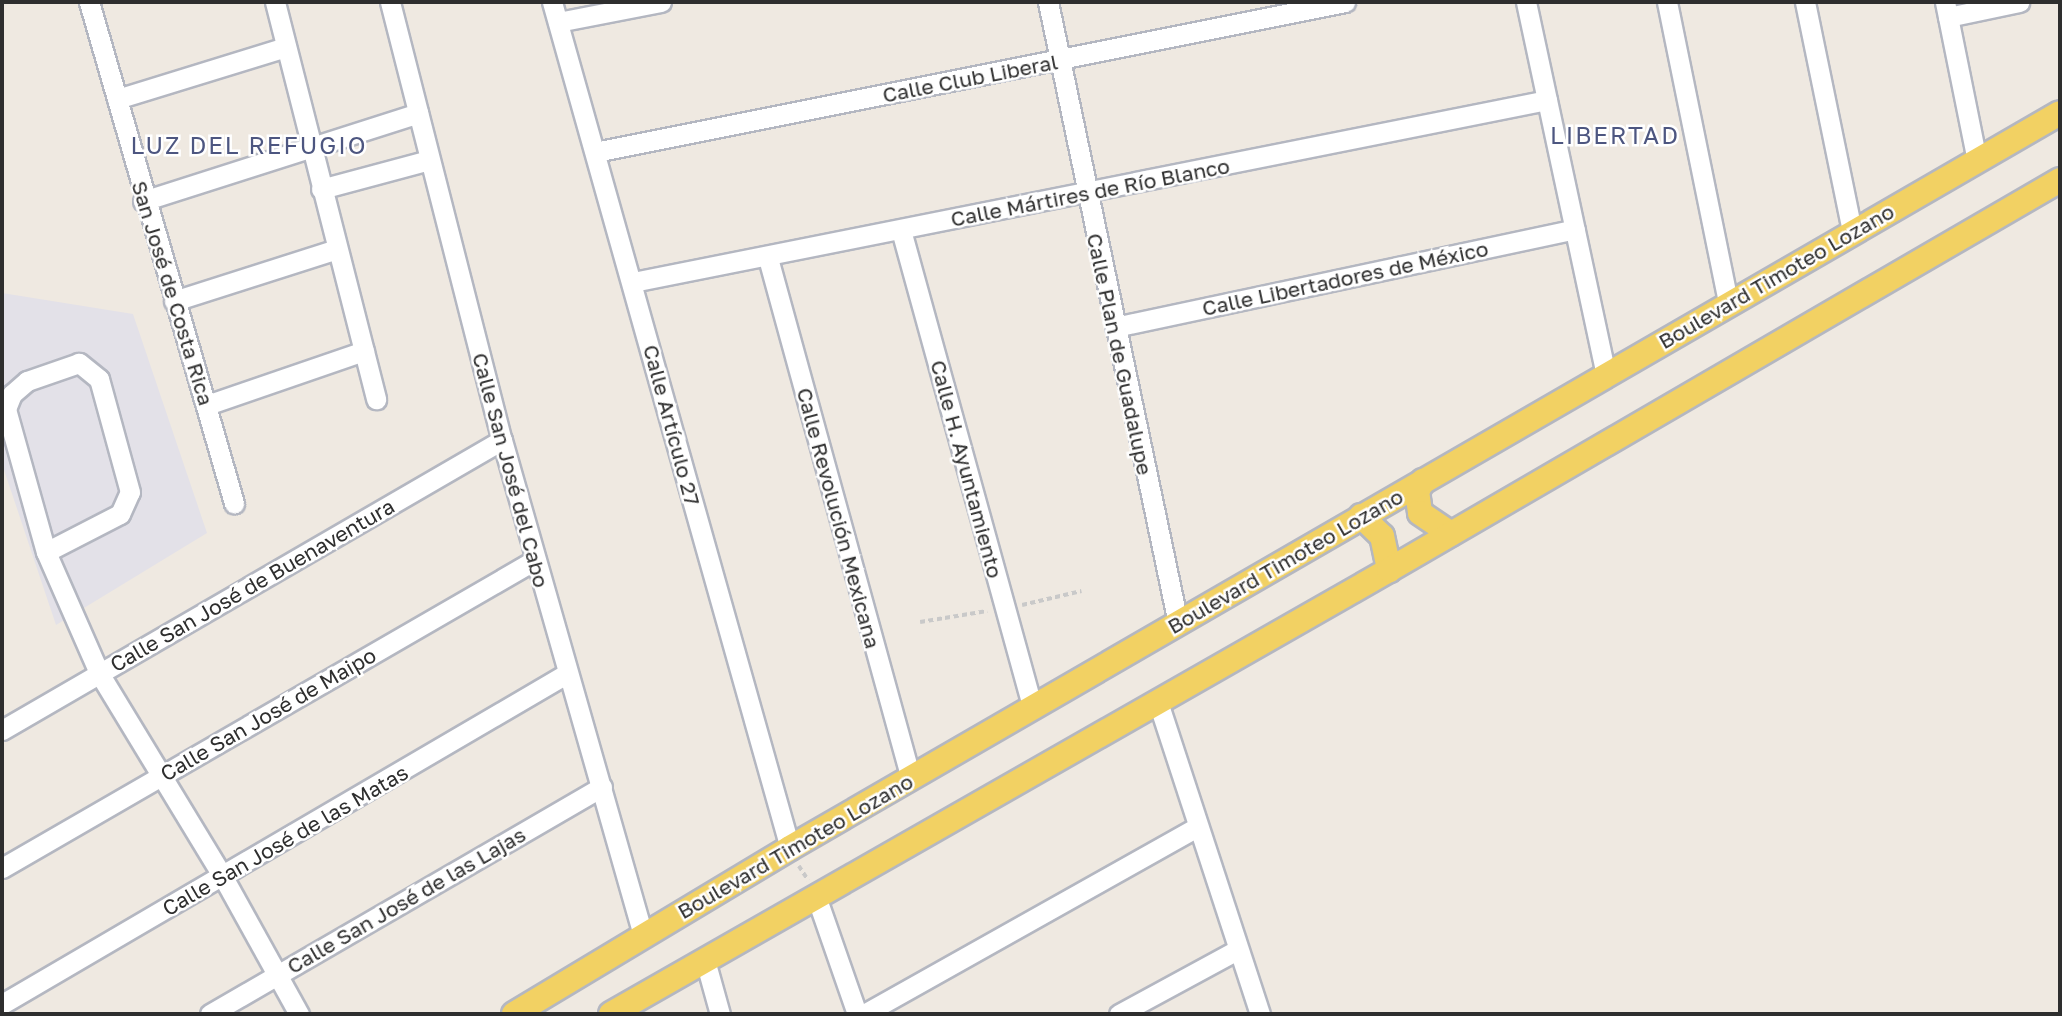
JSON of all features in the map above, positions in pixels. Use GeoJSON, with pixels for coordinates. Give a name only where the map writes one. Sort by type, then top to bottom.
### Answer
{"type":"FeatureCollection","features":[{"type":"Feature","properties":{"kind":"main road","name":"Boulevard Timoteo Lozano"},"geometry":{"type":"LineString","coordinates":[[514,1014],[790,848],[2060,113]]}},
{"type":"Feature","properties":{"kind":"main road"},"geometry":{"type":"LineString","coordinates":[[611,1014],[1389,570],[2060,180]]}},
{"type":"Feature","properties":{"kind":"main road"},"geometry":{"type":"LineString","coordinates":[[1423,481],[1417,491],[1420,513],[1451,534]]}},
{"type":"Feature","properties":{"kind":"main road"},"geometry":{"type":"LineString","coordinates":[[1361,516],[1382,536],[1389,570]]}},
{"type":"Feature","properties":{"kind":"street","name":"San José de Costa Rica"},"geometry":{"type":"LineString","coordinates":[[89,2],[143,201],[207,405],[234,503]]}},
{"type":"Feature","properties":{"kind":"street"},"geometry":{"type":"LineString","coordinates":[[275,2],[376,399]]}},
{"type":"Feature","properties":{"kind":"street","name":"Calle San José del Cabo"},"geometry":{"type":"LineString","coordinates":[[390,2],[502,440],[566,674],[643,935]]}},
{"type":"Feature","properties":{"kind":"street","name":"Calle Artículo 27"},"geometry":{"type":"LineString","coordinates":[[552,2],[633,282],[790,848]]}},
{"type":"Feature","properties":{"kind":"street"},"geometry":{"type":"LineString","coordinates":[[558,22],[661,2]]}},
{"type":"Feature","properties":{"kind":"street","name":"Calle Plan de Guadalupe"},"geometry":{"type":"LineString","coordinates":[[1048,2],[1085,193],[1178,623]]}},
{"type":"Feature","properties":{"kind":"street","name":"Calle Club Liberal"},"geometry":{"type":"LineString","coordinates":[[595,152],[1345,2]]}},
{"type":"Feature","properties":{"kind":"street"},"geometry":{"type":"LineString","coordinates":[[1526,2],[1606,376]]}},
{"type":"Feature","properties":{"kind":"street"},"geometry":{"type":"LineString","coordinates":[[1667,2],[1728,303]]}},
{"type":"Feature","properties":{"kind":"street"},"geometry":{"type":"LineString","coordinates":[[1805,2],[1852,231]]}},
{"type":"Feature","properties":{"kind":"street"},"geometry":{"type":"LineString","coordinates":[[1977,161],[1946,9],[2019,2]]}},
{"type":"Feature","properties":{"kind":"street"},"geometry":{"type":"LineString","coordinates":[[117,99],[286,47]]}},
{"type":"Feature","properties":{"kind":"street","name":"Calle Mártires de Río Blanco"},"geometry":{"type":"LineString","coordinates":[[633,282],[768,258],[1547,100]]}},
{"type":"Feature","properties":{"kind":"street"},"geometry":{"type":"LineString","coordinates":[[143,201],[418,113]]}},
{"type":"Feature","properties":{"kind":"street"},"geometry":{"type":"LineString","coordinates":[[321,189],[429,160]]}},
{"type":"Feature","properties":{"kind":"street","name":"Calle Libertadores de México"},"geometry":{"type":"LineString","coordinates":[[1115,327],[1575,229]]}},
{"type":"Feature","properties":{"kind":"street","name":"Calle H. Ayuntamiento"},"geometry":{"type":"LineString","coordinates":[[901,230],[1032,709]]}},
{"type":"Feature","properties":{"kind":"street"},"geometry":{"type":"LineString","coordinates":[[174,301],[337,249]]}},
{"type":"Feature","properties":{"kind":"street","name":"Calle Revolución Mexicana"},"geometry":{"type":"LineString","coordinates":[[768,258],[911,779]]}},
{"type":"Feature","properties":{"kind":"street"},"geometry":{"type":"LineString","coordinates":[[207,405],[364,351]]}},
{"type":"Feature","properties":{"kind":"street"},"geometry":{"type":"LineString","coordinates":[[46,552],[120,514],[130,492],[99,379],[79,363],[27,381],[12,394],[6,409],[46,552],[99,673],[223,877],[299,1014]]}},
{"type":"Feature","properties":{"kind":"street","name":"Calle San José de Buenaventura"},"geometry":{"type":"LineString","coordinates":[[2,730],[502,440]]}},
{"type":"Feature","properties":{"kind":"street","name":"Calle San José de Maipo"},"geometry":{"type":"LineString","coordinates":[[2,868],[535,560]]}},
{"type":"Feature","properties":{"kind":"street","name":"Calle San José de las Matas"},"geometry":{"type":"LineString","coordinates":[[2,1004],[566,674]]}},
{"type":"Feature","properties":{"kind":"street"},"geometry":{"type":"LineString","coordinates":[[1158,702],[1260,1014]]}},
{"type":"Feature","properties":{"kind":"street","name":"Calle San José de las Lajas"},"geometry":{"type":"LineString","coordinates":[[210,1014],[601,787]]}},
{"type":"Feature","properties":{"kind":"street"},"geometry":{"type":"LineString","coordinates":[[864,1014],[1197,827]]}},
{"type":"Feature","properties":{"kind":"street"},"geometry":{"type":"LineString","coordinates":[[816,896],[857,1014]]}},
{"type":"Feature","properties":{"kind":"street"},"geometry":{"type":"LineString","coordinates":[[1119,1014],[1237,950]]}},
{"type":"Feature","properties":{"kind":"street"},"geometry":{"type":"LineString","coordinates":[[705,960],[720,1014]]}},
{"type":"Feature","properties":{"kind":"path"},"geometry":{"type":"LineString","coordinates":[[790,848],[816,896]]}},
{"type":"Feature","properties":{"kind":"shaded area"},"geometry":{"type":"Polygon","coordinates":[[[2,293],[133,314],[207,533],[56,625],[2,464],[2,293]]]}},
{"type":"Feature","properties":{"kind":"district","name":"LIBERTAD"},"geometry":{"type":"Point","coordinates":[1615,135]}},
{"type":"Feature","properties":{"kind":"district","name":"LUZ DEL REFUGIO"},"geometry":{"type":"Point","coordinates":[249,145]}}]}
